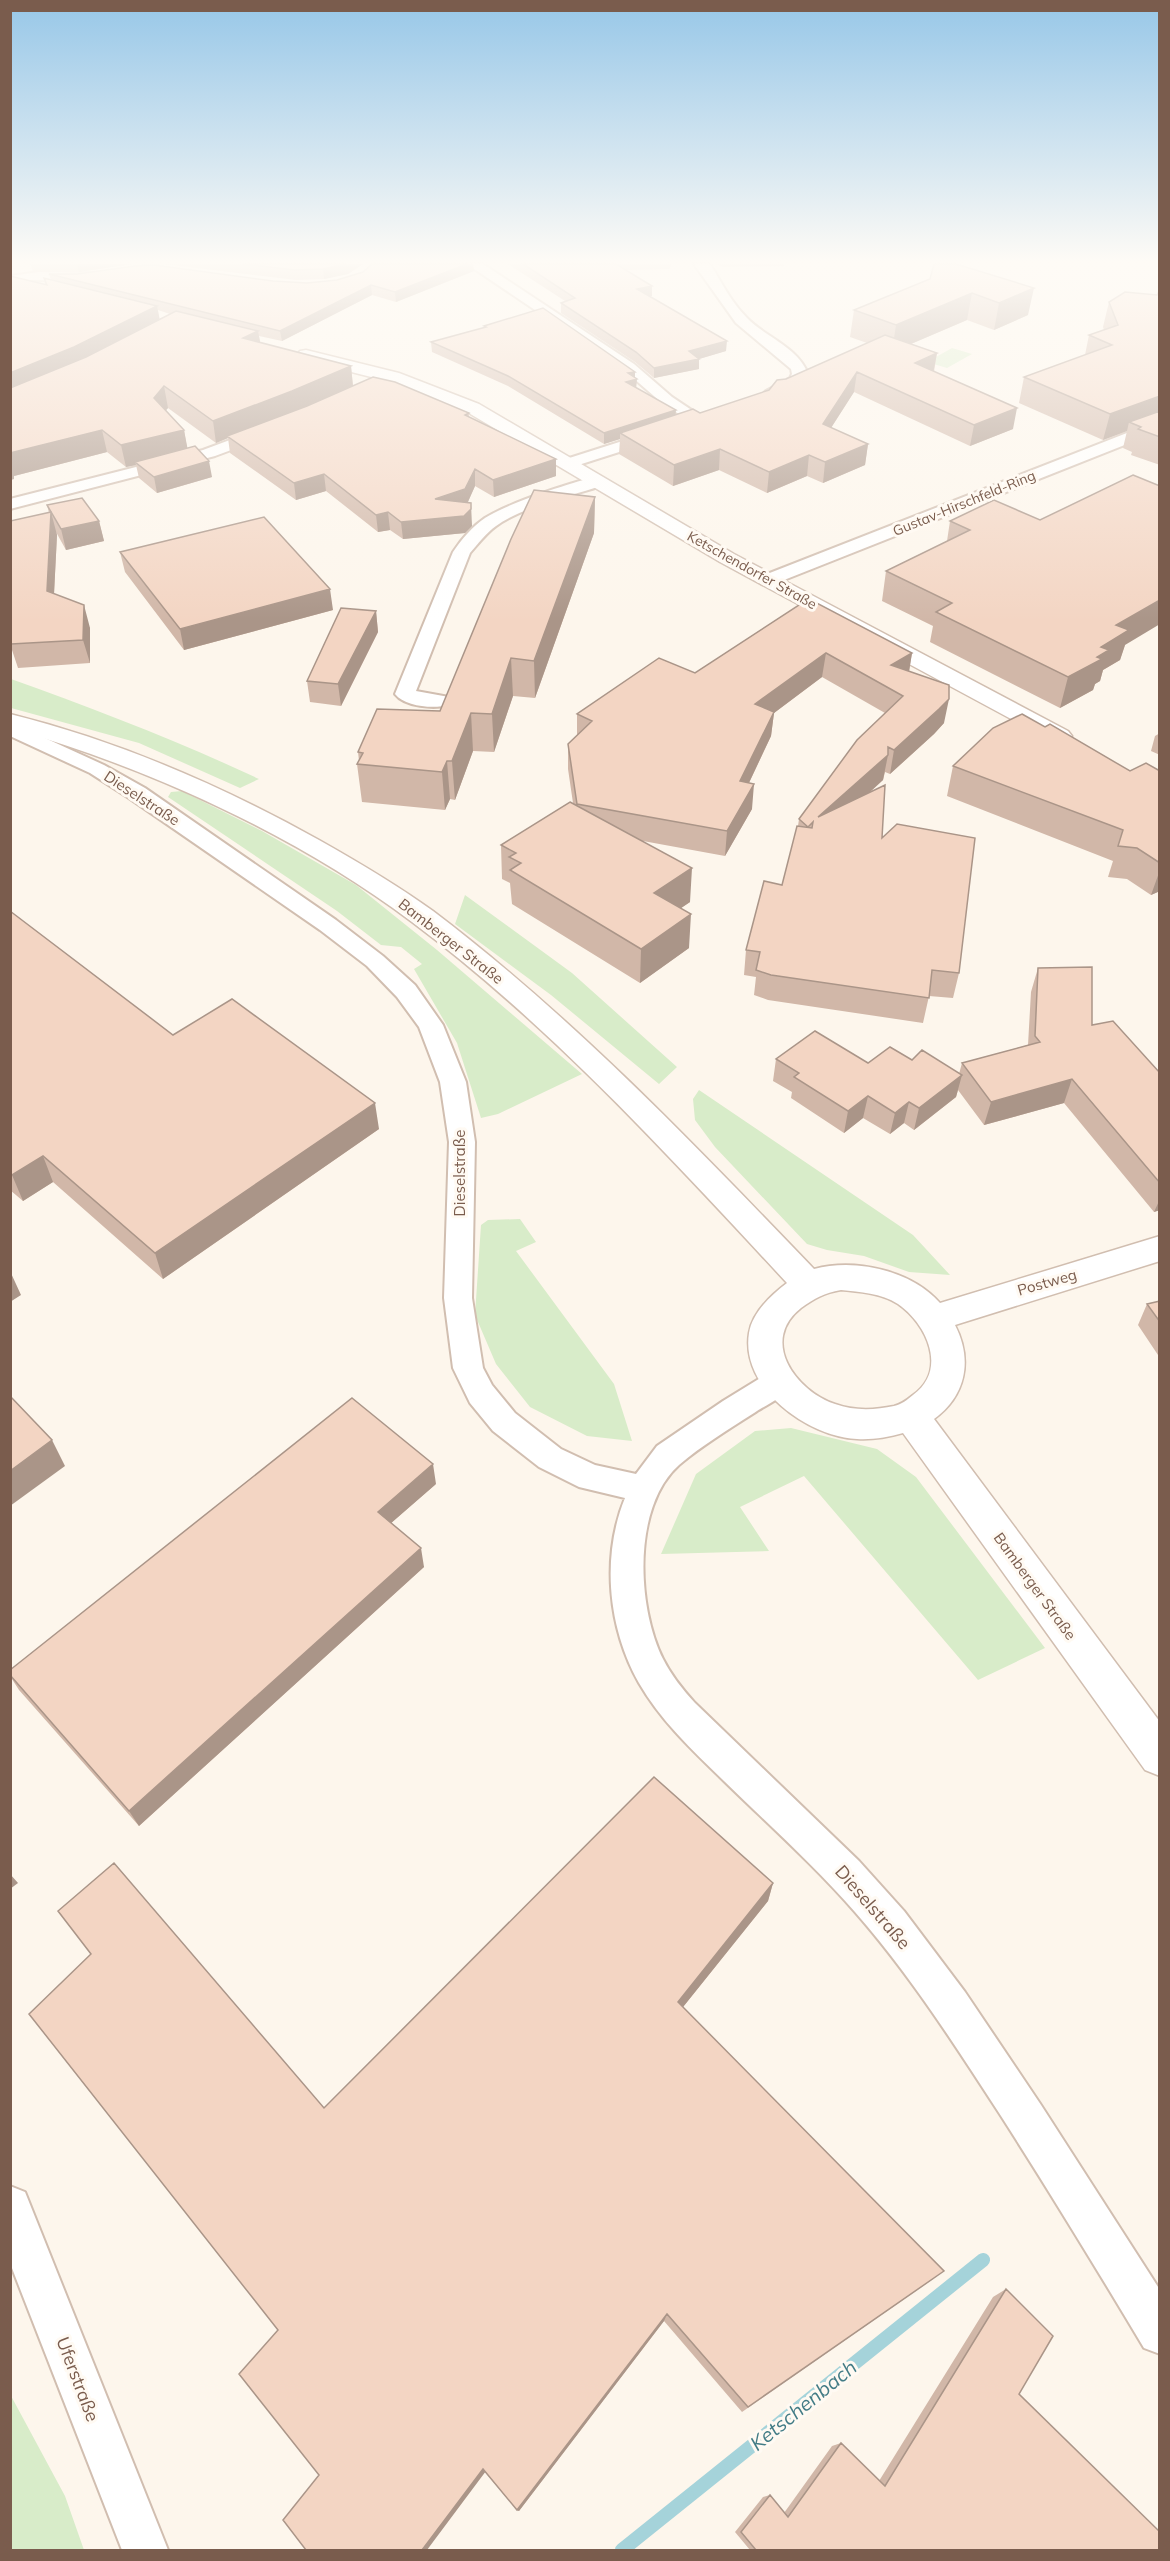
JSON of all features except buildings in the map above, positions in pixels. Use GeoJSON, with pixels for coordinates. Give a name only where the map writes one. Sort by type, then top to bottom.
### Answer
{"type":"FeatureCollection","features":[{"type":"Feature","properties":{"kind":"street"},"geometry":{"type":"LineString","coordinates":[[366,389],[378,384]]}},
{"type":"Feature","properties":{"kind":"street","name":"Ketschendorfer Straße"},"geometry":{"type":"LineString","coordinates":[[410,384],[473,408],[768,580],[1078,747]]}},
{"type":"Feature","properties":{"kind":"street"},"geometry":{"type":"LineString","coordinates":[[569,463],[705,419],[666,400],[648,384]]}},
{"type":"Feature","properties":{"kind":"street"},"geometry":{"type":"LineString","coordinates":[[759,400],[790,384]]}},
{"type":"Feature","properties":{"kind":"street","name":"Gustav-Hirschfeld-Ring"},"geometry":{"type":"LineString","coordinates":[[768,580],[1160,425]]}},
{"type":"Feature","properties":{"kind":"street"},"geometry":{"type":"LineString","coordinates":[[10,504],[208,453],[281,426]]}},
{"type":"Feature","properties":{"kind":"street"},"geometry":{"type":"LineString","coordinates":[[442,701],[417,699],[405,694],[462,552],[489,523],[511,510],[598,480]]}},
{"type":"Feature","properties":{"kind":"street","name":"Bamberger Straße"},"geometry":{"type":"LineString","coordinates":[[10,721],[117,753],[207,792],[313,848],[389,893],[422,916],[567,1037],[653,1120],[808,1284]]}},
{"type":"Feature","properties":{"kind":"street","name":"Dieselstraße"},"geometry":{"type":"LineString","coordinates":[[10,728],[97,769],[137,792],[328,925],[375,961],[406,991],[431,1025],[453,1082],[462,1142],[458,1298],[468,1368],[481,1394],[504,1422],[550,1458],[590,1477],[644,1490]]}},
{"type":"Feature","properties":{"kind":"street","name":"Postweg"},"geometry":{"type":"LineString","coordinates":[[935,1318],[979,1302],[1160,1248]]}},
{"type":"Feature","properties":{"kind":"street"},"geometry":{"type":"LineString","coordinates":[[841,1277],[877,1281],[910,1295],[935,1318],[948,1344],[948,1372],[936,1397],[911,1416],[876,1425],[838,1422],[804,1407],[778,1383],[765,1355],[766,1326],[782,1301],[808,1284],[841,1277]]}},
{"type":"Feature","properties":{"kind":"street","name":"Dieselstraße"},"geometry":{"type":"LineString","coordinates":[[778,1383],[738,1406],[662,1461],[644,1490],[628,1533],[625,1564],[631,1614],[648,1666],[665,1694],[689,1723],[855,1882],[934,1978],[1080,2201],[1160,2332]]}},
{"type":"Feature","properties":{"kind":"street","name":"Bamberger Straße"},"geometry":{"type":"LineString","coordinates":[[911,1416],[1160,1756]]}},
{"type":"Feature","properties":{"kind":"street","name":"Uferstraße"},"geometry":{"type":"LineString","coordinates":[[10,2207],[145,2550]]}},
{"type":"Feature","properties":{"kind":"green space"},"geometry":{"type":"Polygon","coordinates":[[[11,679],[136,726],[259,779],[240,788],[139,743],[11,708],[11,679]]]}},
{"type":"Feature","properties":{"kind":"green space"},"geometry":{"type":"Polygon","coordinates":[[[182,791],[262,831],[356,885],[437,950],[582,1074],[498,1114],[481,1118],[457,1043],[414,969],[422,964],[401,947],[381,945],[337,911],[168,797],[171,792],[182,791]]]}},
{"type":"Feature","properties":{"kind":"green space"},"geometry":{"type":"Polygon","coordinates":[[[465,895],[572,973],[677,1067],[659,1084],[551,995],[455,924],[465,895]]]}},
{"type":"Feature","properties":{"kind":"green space"},"geometry":{"type":"Polygon","coordinates":[[[699,1090],[913,1235],[950,1275],[909,1272],[864,1256],[807,1244],[715,1147],[695,1120],[693,1099],[699,1090]]]}},
{"type":"Feature","properties":{"kind":"green space"},"geometry":{"type":"Polygon","coordinates":[[[520,1219],[536,1242],[516,1251],[614,1384],[632,1441],[587,1436],[530,1407],[496,1364],[475,1315],[481,1225],[488,1220],[520,1219]]]}},
{"type":"Feature","properties":{"kind":"green space"},"geometry":{"type":"Polygon","coordinates":[[[791,1428],[877,1449],[916,1477],[1045,1648],[978,1680],[804,1476],[740,1507],[769,1551],[661,1554],[696,1474],[755,1431],[791,1428]]]}},
{"type":"Feature","properties":{"kind":"green space"},"geometry":{"type":"Polygon","coordinates":[[[10,2394],[65,2496],[84,2550],[11,2550],[10,2394]]]}},
{"type":"Feature","properties":{"kind":"waterway","name":"Ketschenbach"},"geometry":{"type":"LineString","coordinates":[[622,2550],[983,2260]]}}]}
